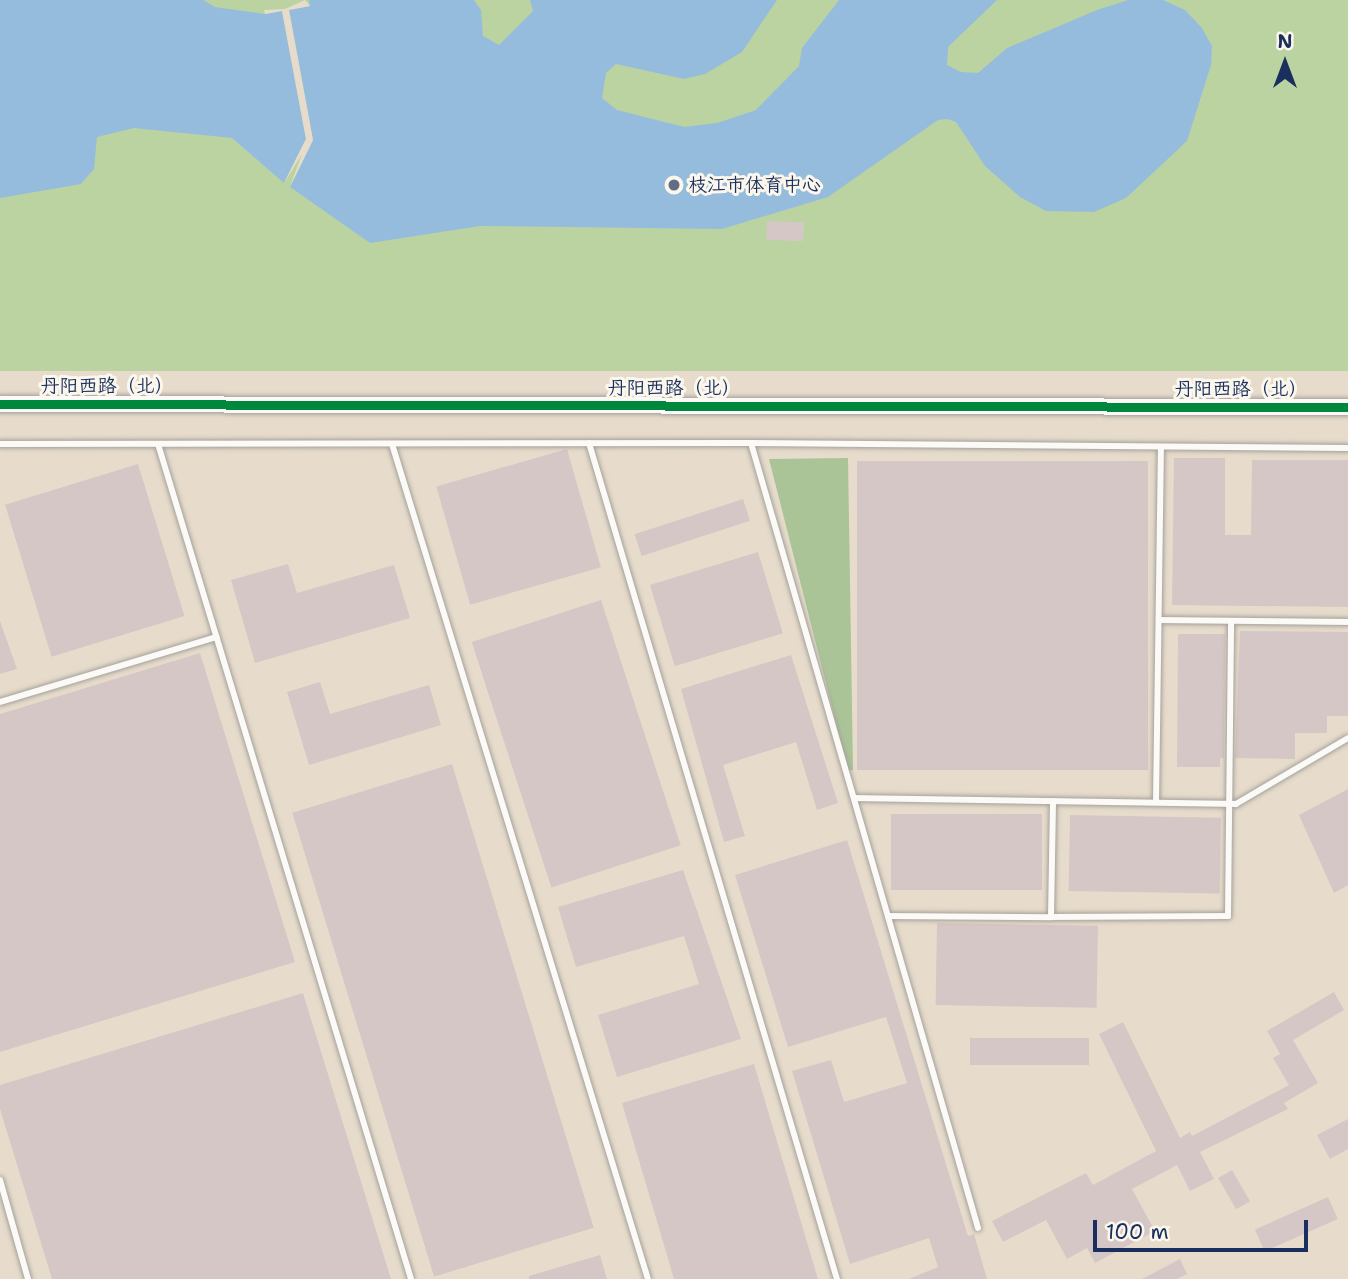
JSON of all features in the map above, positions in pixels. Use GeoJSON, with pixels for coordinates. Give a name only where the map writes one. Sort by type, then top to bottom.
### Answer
{"type":"FeatureCollection","features":[{"type":"Feature","properties":{"kind":"street","name":"丹阳西路（北）"},"geometry":{"type":"LineString","coordinates":[[0,404],[1348,407]]}},
{"type":"Feature","properties":{"kind":"lane"},"geometry":{"type":"LineString","coordinates":[[589,443],[837,1279]]}},
{"type":"Feature","properties":{"kind":"lane"},"geometry":{"type":"LineString","coordinates":[[751,443],[978,1228]]}},
{"type":"Feature","properties":{"kind":"lane"},"geometry":{"type":"LineString","coordinates":[[0,444],[751,443],[1348,448]]}},
{"type":"Feature","properties":{"kind":"lane"},"geometry":{"type":"LineString","coordinates":[[158,444],[411,1279]]}},
{"type":"Feature","properties":{"kind":"lane"},"geometry":{"type":"LineString","coordinates":[[392,444],[648,1279]]}},
{"type":"Feature","properties":{"kind":"lane"},"geometry":{"type":"LineString","coordinates":[[1156,802],[1161,447]]}},
{"type":"Feature","properties":{"kind":"lane"},"geometry":{"type":"LineString","coordinates":[[1160,620],[1348,622]]}},
{"type":"Feature","properties":{"kind":"lane"},"geometry":{"type":"LineString","coordinates":[[888,916],[1228,916],[1231,621]]}},
{"type":"Feature","properties":{"kind":"lane"},"geometry":{"type":"LineString","coordinates":[[0,702],[216,637]]}},
{"type":"Feature","properties":{"kind":"lane"},"geometry":{"type":"LineString","coordinates":[[854,798],[1236,804],[1348,738]]}},
{"type":"Feature","properties":{"kind":"lane"},"geometry":{"type":"LineString","coordinates":[[1051,917],[1053,801]]}},
{"type":"Feature","properties":{"kind":"lane"},"geometry":{"type":"LineString","coordinates":[[0,1180],[28,1279]]}},
{"type":"Feature","properties":{"kind":"green space","name":"枝江市体育中心"},"geometry":{"type":"Polygon","coordinates":[[[0,0],[1348,0],[1348,371],[0,371],[0,0]]]}},
{"type":"Feature","properties":{"kind":"green space"},"geometry":{"type":"Polygon","coordinates":[[[848,458],[853,770],[848,770],[769,459],[848,458]]]}},
{"type":"Feature","properties":{"kind":"water"},"geometry":{"type":"Polygon","coordinates":[[[0,0],[203,0],[215,7],[265,14],[282,11],[306,139],[284,183],[232,138],[134,128],[97,137],[94,169],[81,184],[0,198],[0,0]]]}},
{"type":"Feature","properties":{"kind":"water"},"geometry":{"type":"Polygon","coordinates":[[[309,0],[474,0],[481,10],[483,36],[499,45],[533,11],[530,0],[777,0],[742,52],[705,74],[684,79],[616,64],[606,73],[602,98],[617,110],[684,127],[717,123],[756,110],[799,66],[802,48],[839,0],[997,0],[948,47],[947,65],[961,72],[978,73],[1007,48],[1097,10],[1128,0],[1163,0],[1185,10],[1202,28],[1212,46],[1211,65],[1187,141],[1126,198],[1094,212],[1046,211],[1020,197],[985,166],[956,122],[947,119],[938,120],[828,197],[722,229],[480,226],[370,243],[290,187],[313,140],[289,10],[310,6],[309,0]]]}},
{"type":"Feature","properties":{"kind":"pier"},"geometry":{"type":"Polygon","coordinates":[[[305,0],[310,6],[289,10],[313,140],[290,187],[302,154],[284,183],[306,139],[282,11],[265,14],[264,10],[285,9],[305,0]]]}},
{"type":"Feature","properties":{"kind":"building"},"geometry":{"type":"Polygon","coordinates":[[[767,221],[804,222],[803,241],[766,240],[767,221]]]}},
{"type":"Feature","properties":{"kind":"building"},"geometry":{"type":"Polygon","coordinates":[[[567,449],[601,567],[470,605],[436,486],[567,449]]]}},
{"type":"Feature","properties":{"kind":"building"},"geometry":{"type":"Polygon","coordinates":[[[1174,458],[1225,458],[1225,535],[1251,535],[1252,460],[1348,460],[1348,607],[1172,605],[1174,458]]]}},
{"type":"Feature","properties":{"kind":"building"},"geometry":{"type":"Polygon","coordinates":[[[857,461],[1148,461],[1148,770],[857,770],[857,461]]]}},
{"type":"Feature","properties":{"kind":"building"},"geometry":{"type":"Polygon","coordinates":[[[138,464],[184,616],[52,657],[5,505],[138,464]]]}},
{"type":"Feature","properties":{"kind":"building"},"geometry":{"type":"Polygon","coordinates":[[[743,499],[750,521],[642,556],[635,534],[743,499]]]}},
{"type":"Feature","properties":{"kind":"building"},"geometry":{"type":"Polygon","coordinates":[[[758,552],[783,633],[675,666],[650,585],[758,552]]]}},
{"type":"Feature","properties":{"kind":"building"},"geometry":{"type":"Polygon","coordinates":[[[288,564],[297,593],[394,565],[410,618],[255,663],[231,580],[288,564]]]}},
{"type":"Feature","properties":{"kind":"building"},"geometry":{"type":"Polygon","coordinates":[[[601,600],[681,845],[551,887],[472,642],[601,600]]]}},
{"type":"Feature","properties":{"kind":"building"},"geometry":{"type":"Polygon","coordinates":[[[0,621],[17,669],[0,674],[0,621]]]}},
{"type":"Feature","properties":{"kind":"building"},"geometry":{"type":"Polygon","coordinates":[[[1240,631],[1348,632],[1348,716],[1327,716],[1327,733],[1295,733],[1295,759],[1235,758],[1240,631]]]}},
{"type":"Feature","properties":{"kind":"building"},"geometry":{"type":"Polygon","coordinates":[[[1178,634],[1225,634],[1224,758],[1220,758],[1220,767],[1177,767],[1178,634]]]}},
{"type":"Feature","properties":{"kind":"building"},"geometry":{"type":"Polygon","coordinates":[[[200,653],[295,962],[0,1052],[0,714],[200,653]]]}},
{"type":"Feature","properties":{"kind":"building"},"geometry":{"type":"Polygon","coordinates":[[[791,655],[838,803],[817,810],[796,742],[723,765],[745,836],[724,842],[681,689],[791,655]]]}},
{"type":"Feature","properties":{"kind":"building"},"geometry":{"type":"Polygon","coordinates":[[[320,682],[330,714],[429,685],[441,725],[309,765],[287,692],[320,682]]]}},
{"type":"Feature","properties":{"kind":"building"},"geometry":{"type":"Polygon","coordinates":[[[452,764],[594,1228],[434,1277],[292,813],[452,764]]]}},
{"type":"Feature","properties":{"kind":"building"},"geometry":{"type":"Polygon","coordinates":[[[1348,789],[1348,885],[1334,893],[1299,815],[1348,789]]]}},
{"type":"Feature","properties":{"kind":"building"},"geometry":{"type":"Polygon","coordinates":[[[891,814],[1042,814],[1042,890],[891,890],[891,814]]]}},
{"type":"Feature","properties":{"kind":"building"},"geometry":{"type":"Polygon","coordinates":[[[1070,815],[1221,818],[1220,894],[1069,891],[1070,815]]]}},
{"type":"Feature","properties":{"kind":"building"},"geometry":{"type":"Polygon","coordinates":[[[847,840],[968,1236],[974,1234],[987,1279],[909,1279],[938,1267],[929,1238],[850,1264],[792,1071],[831,1060],[844,1102],[907,1083],[886,1017],[788,1047],[735,875],[847,840]]]}},
{"type":"Feature","properties":{"kind":"building"},"geometry":{"type":"Polygon","coordinates":[[[683,870],[741,1039],[617,1077],[598,1015],[699,984],[684,936],[576,967],[558,907],[683,870]]]}},
{"type":"Feature","properties":{"kind":"building"},"geometry":{"type":"Polygon","coordinates":[[[937,923],[1098,926],[1097,1008],[936,1005],[937,923]]]}},
{"type":"Feature","properties":{"kind":"building"},"geometry":{"type":"Polygon","coordinates":[[[1334,992],[1344,1010],[1293,1040],[1318,1083],[1284,1103],[1288,1109],[1200,1152],[1214,1179],[1190,1191],[1177,1165],[1132,1189],[1155,1231],[1095,1263],[1087,1248],[1067,1259],[1046,1220],[1003,1242],[992,1221],[1086,1173],[1093,1185],[1156,1151],[1099,1034],[1123,1022],[1180,1138],[1190,1132],[1192,1136],[1289,1085],[1273,1058],[1280,1054],[1267,1031],[1334,992]]]}},
{"type":"Feature","properties":{"kind":"building"},"geometry":{"type":"Polygon","coordinates":[[[303,993],[391,1279],[52,1279],[0,1109],[0,1085],[303,993]]]}},
{"type":"Feature","properties":{"kind":"building"},"geometry":{"type":"Polygon","coordinates":[[[970,1038],[1089,1038],[1089,1065],[970,1065],[970,1038]]]}},
{"type":"Feature","properties":{"kind":"building"},"geometry":{"type":"Polygon","coordinates":[[[754,1064],[818,1279],[674,1279],[622,1103],[754,1064]]]}},
{"type":"Feature","properties":{"kind":"building"},"geometry":{"type":"Polygon","coordinates":[[[1348,1119],[1348,1149],[1330,1159],[1317,1135],[1348,1119]]]}},
{"type":"Feature","properties":{"kind":"building"},"geometry":{"type":"Polygon","coordinates":[[[1232,1170],[1250,1201],[1236,1209],[1218,1178],[1232,1170]]]}},
{"type":"Feature","properties":{"kind":"building"},"geometry":{"type":"Polygon","coordinates":[[[1328,1197],[1338,1219],[1265,1251],[1255,1230],[1328,1197]]]}},
{"type":"Feature","properties":{"kind":"building"},"geometry":{"type":"Polygon","coordinates":[[[600,1255],[607,1279],[529,1279],[529,1276],[600,1255]]]}},
{"type":"Feature","properties":{"kind":"building"},"geometry":{"type":"Polygon","coordinates":[[[1180,1259],[1187,1274],[1177,1279],[1142,1279],[1180,1259]]]}},
{"type":"Feature","properties":{"kind":"cycle path"},"geometry":{"type":"LineString","coordinates":[[0,404],[1348,407]]}},
{"type":"Feature","properties":{"kind":"place","name":"枝江市体育中心"},"geometry":{"type":"Point","coordinates":[674,185]}}]}
